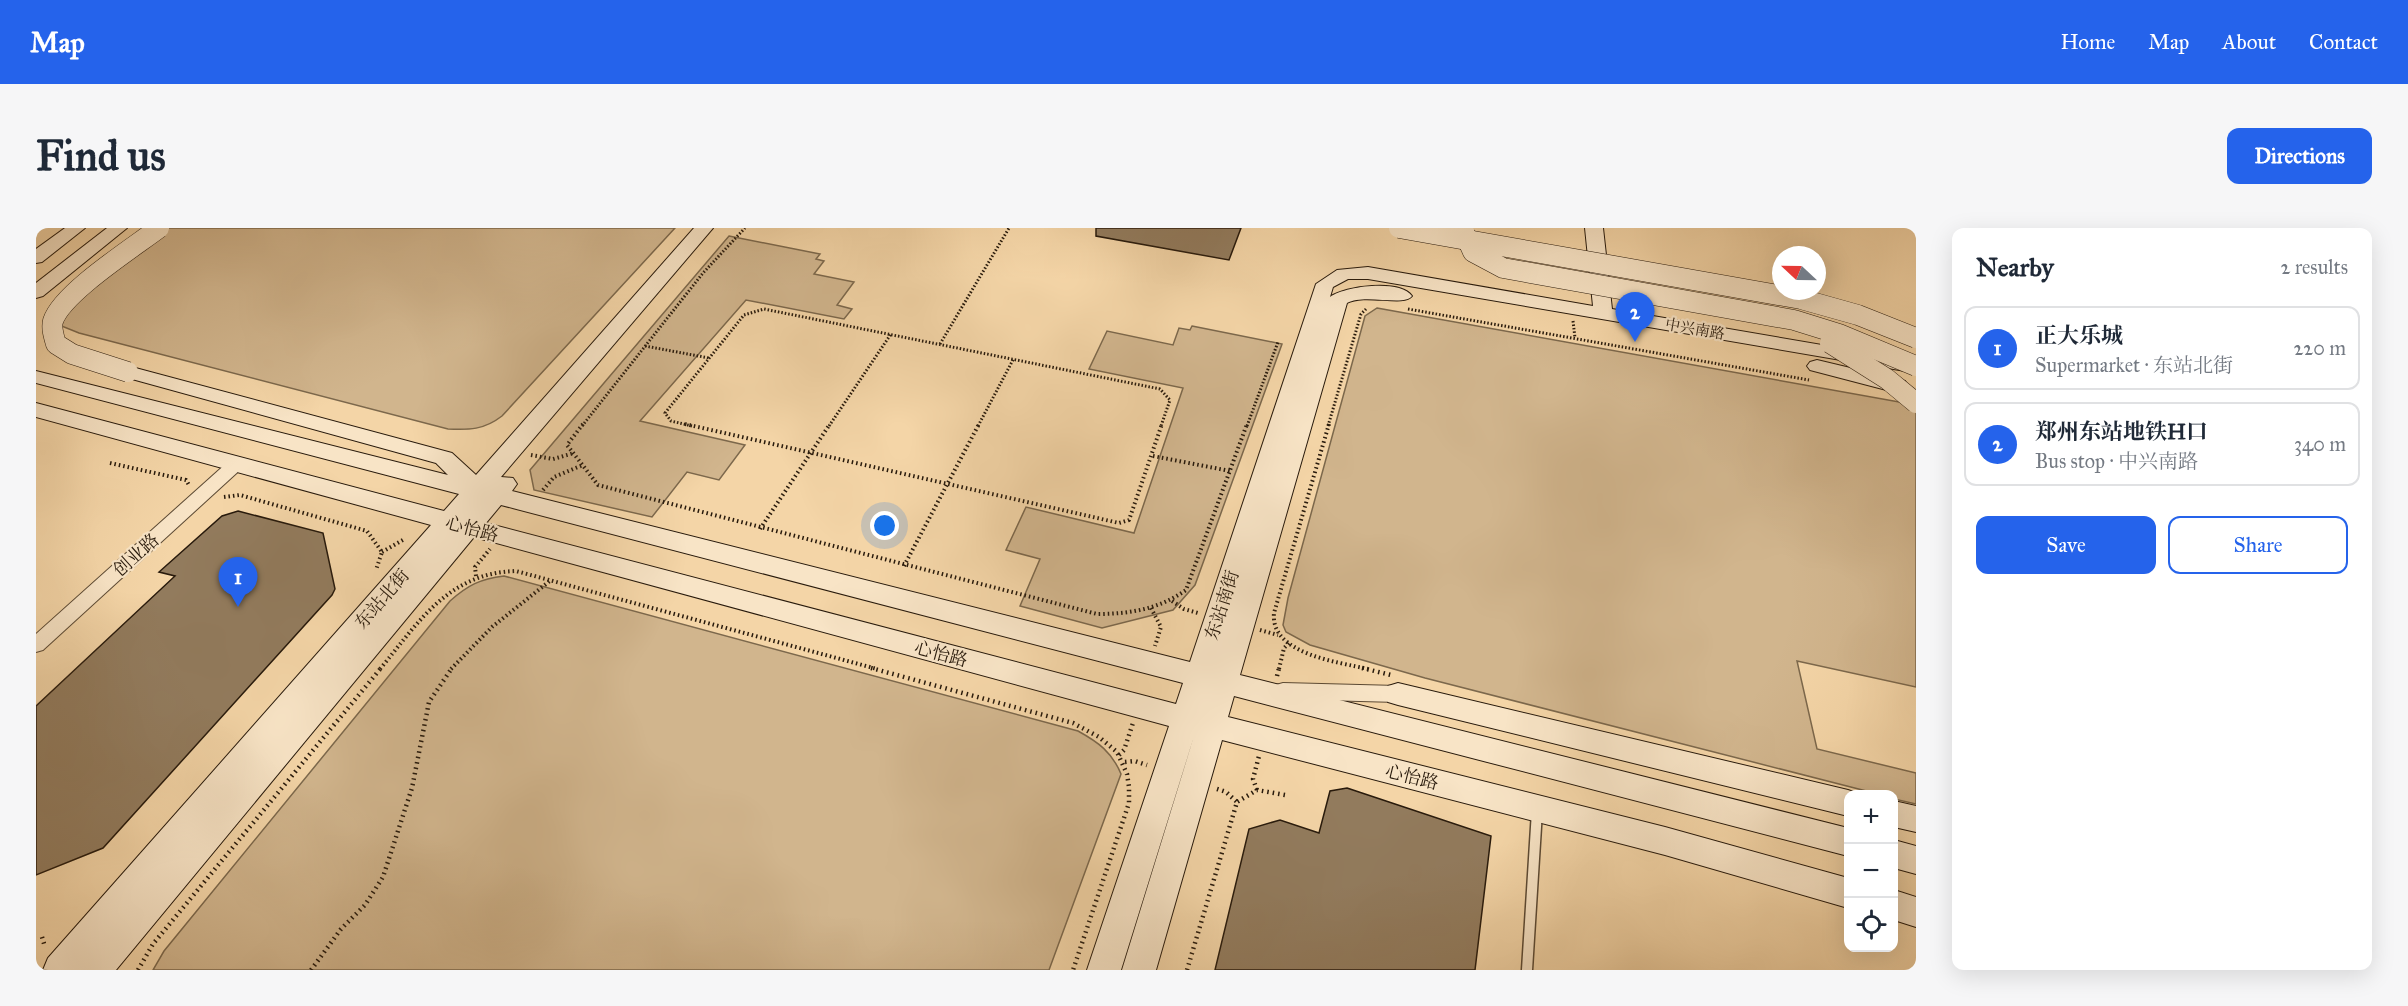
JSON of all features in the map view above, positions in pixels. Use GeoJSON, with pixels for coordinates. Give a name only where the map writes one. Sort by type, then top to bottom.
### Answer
{"type":"FeatureCollection","features":[{"type":"Feature","properties":{"kind":"street"},"geometry":{"type":"LineString","coordinates":[[36,241],[54,228]]}},
{"type":"Feature","properties":{"kind":"street"},"geometry":{"type":"LineString","coordinates":[[36,258],[76,228]]}},
{"type":"Feature","properties":{"kind":"street"},"geometry":{"type":"LineString","coordinates":[[36,292],[117,228]]}},
{"type":"Feature","properties":{"kind":"street"},"geometry":{"type":"LineString","coordinates":[[159,228],[60,309],[53,321],[56,344],[72,354],[128,372],[444,458],[487,492]]}},
{"type":"Feature","properties":{"kind":"street","name":"东站北街"},"geometry":{"type":"LineString","coordinates":[[95,970],[704,228]]}},
{"type":"Feature","properties":{"kind":"street","name":"东站北街"},"geometry":{"type":"LineString","coordinates":[[487,492],[722,228]]}},
{"type":"Feature","properties":{"kind":"street"},"geometry":{"type":"LineString","coordinates":[[1399,228],[1643,270],[1819,304],[1858,315],[1916,338]]}},
{"type":"Feature","properties":{"kind":"street"},"geometry":{"type":"LineString","coordinates":[[1465,228],[1465,242],[1470,251],[1503,268],[1794,320],[1839,334],[1916,366]]}},
{"type":"Feature","properties":{"kind":"street"},"geometry":{"type":"LineString","coordinates":[[1594,228],[1603,314]]}},
{"type":"Feature","properties":{"kind":"street"},"geometry":{"type":"LineString","coordinates":[[1643,270],[1726,295],[1810,332],[1887,379],[1916,403]]}},
{"type":"Feature","properties":{"kind":"street","name":"东站南街"},"geometry":{"type":"LineString","coordinates":[[1104,970],[1325,284],[1344,274],[1372,290]]}},
{"type":"Feature","properties":{"kind":"street","name":"中兴南路"},"geometry":{"type":"LineString","coordinates":[[1372,290],[1603,314],[1916,366]]}},
{"type":"Feature","properties":{"kind":"street","name":"中兴南路"},"geometry":{"type":"LineString","coordinates":[[1372,290],[1814,373],[1916,382]]}},
{"type":"Feature","properties":{"kind":"street","name":"东站南街"},"geometry":{"type":"LineString","coordinates":[[1139,970],[1338,300],[1354,292],[1372,290]]}},
{"type":"Feature","properties":{"kind":"street"},"geometry":{"type":"LineString","coordinates":[[1814,373],[1885,382],[1916,393]]}},
{"type":"Feature","properties":{"kind":"street"},"geometry":{"type":"LineString","coordinates":[[36,377],[1844,841]]}},
{"type":"Feature","properties":{"kind":"street","name":"心怡路"},"geometry":{"type":"LineString","coordinates":[[36,410],[458,526],[1212,726],[1537,808],[1844,892]]}},
{"type":"Feature","properties":{"kind":"street","name":"创业路"},"geometry":{"type":"LineString","coordinates":[[36,645],[235,465]]}},
{"type":"Feature","properties":{"kind":"street","name":"东站北街"},"geometry":{"type":"LineString","coordinates":[[60,970],[458,526]]}},
{"type":"Feature","properties":{"kind":"street"},"geometry":{"type":"LineString","coordinates":[[1254,691],[1395,685],[1844,802]]}},
{"type":"Feature","properties":{"kind":"street"},"geometry":{"type":"LineString","coordinates":[[1898,815],[1916,819]]}},
{"type":"Feature","properties":{"kind":"street"},"geometry":{"type":"LineString","coordinates":[[1898,855],[1916,860]]}},
{"type":"Feature","properties":{"kind":"street"},"geometry":{"type":"LineString","coordinates":[[1898,907],[1916,912]]}},
{"type":"Feature","properties":{"kind":"lane"},"geometry":{"type":"LineString","coordinates":[[1527,970],[1537,808]]}},
{"type":"Feature","properties":{"kind":"path"},"geometry":{"type":"LineString","coordinates":[[745,228],[703,273],[567,445],[598,485],[760,529],[1097,614],[1121,615],[1151,608],[1172,601],[1186,590],[1278,342]]}},
{"type":"Feature","properties":{"kind":"path"},"geometry":{"type":"LineString","coordinates":[[940,344],[1009,228]]}},
{"type":"Feature","properties":{"kind":"path"},"geometry":{"type":"LineString","coordinates":[[1372,290],[1360,314],[1273,623],[1278,634],[1303,650],[1395,685]]}},
{"type":"Feature","properties":{"kind":"path"},"geometry":{"type":"LineString","coordinates":[[1407,308],[1814,373]]}},
{"type":"Feature","properties":{"kind":"path"},"geometry":{"type":"LineString","coordinates":[[764,309],[940,344],[1160,389],[1170,400],[1153,456],[1129,520],[1119,523],[671,421],[665,412],[744,315],[764,309]]}},
{"type":"Feature","properties":{"kind":"path"},"geometry":{"type":"LineString","coordinates":[[760,529],[891,334]]}},
{"type":"Feature","properties":{"kind":"path"},"geometry":{"type":"LineString","coordinates":[[645,346],[709,358]]}},
{"type":"Feature","properties":{"kind":"path"},"geometry":{"type":"LineString","coordinates":[[904,566],[1014,358]]}},
{"type":"Feature","properties":{"kind":"path"},"geometry":{"type":"LineString","coordinates":[[1153,456],[1230,471]]}},
{"type":"Feature","properties":{"kind":"path"},"geometry":{"type":"LineString","coordinates":[[110,464],[186,480],[190,487],[186,492]]}},
{"type":"Feature","properties":{"kind":"path"},"geometry":{"type":"LineString","coordinates":[[220,498],[240,495],[367,531],[373,536],[382,552],[374,573]]}},
{"type":"Feature","properties":{"kind":"path"},"geometry":{"type":"LineString","coordinates":[[138,970],[153,944],[445,594],[476,576],[491,572],[516,571],[1073,723],[1112,745],[1125,762],[1130,785],[1129,803],[1072,970]]}},
{"type":"Feature","properties":{"kind":"path"},"geometry":{"type":"LineString","coordinates":[[311,970],[341,929],[365,905],[383,877],[412,788],[429,702],[453,666],[492,627],[551,580]]}},
{"type":"Feature","properties":{"kind":"path"},"geometry":{"type":"LineString","coordinates":[[1187,970],[1237,802],[1257,790],[1285,795]]}},
{"type":"Feature","properties":{"kind":"shaded area"},"geometry":{"type":"Polygon","coordinates":[[[151,228],[675,228],[502,416],[483,427],[448,429],[79,333],[59,325],[55,302],[151,228]]]}},
{"type":"Feature","properties":{"kind":"shaded area"},"geometry":{"type":"Polygon","coordinates":[[[729,236],[820,254],[816,259],[824,261],[814,274],[854,282],[837,305],[852,309],[844,319],[746,300],[640,421],[745,445],[719,480],[687,472],[652,517],[534,490],[530,470],[729,236]]]}},
{"type":"Feature","properties":{"kind":"shaded area"},"geometry":{"type":"Polygon","coordinates":[[[1377,308],[1916,405],[1916,687],[1797,661],[1817,749],[1916,773],[1916,804],[1898,800],[1898,790],[1862,790],[1425,678],[1310,645],[1286,632],[1283,625],[1288,598],[1365,316],[1377,308]]]}},
{"type":"Feature","properties":{"kind":"shaded area"},"geometry":{"type":"Polygon","coordinates":[[[1192,326],[1282,344],[1195,585],[1173,610],[1102,628],[1020,606],[1040,559],[1006,550],[1026,507],[1134,533],[1183,388],[1089,369],[1107,331],[1173,345],[1179,328],[1190,330],[1192,326]]]}},
{"type":"Feature","properties":{"kind":"shaded area"},"geometry":{"type":"Polygon","coordinates":[[[504,576],[1078,731],[1098,744],[1109,754],[1121,774],[1049,970],[153,970],[164,951],[450,601],[475,584],[504,576]]]}},
{"type":"Feature","properties":{"kind":"building"},"geometry":{"type":"Polygon","coordinates":[[[1096,228],[1241,228],[1229,260],[1096,236],[1096,228]]]}},
{"type":"Feature","properties":{"kind":"building"},"geometry":{"type":"Polygon","coordinates":[[[238,511],[323,533],[335,589],[332,595],[103,848],[36,875],[36,706],[175,576],[159,572],[222,516],[238,511]]]}},
{"type":"Feature","properties":{"kind":"building"},"geometry":{"type":"Polygon","coordinates":[[[1347,788],[1491,836],[1475,970],[1215,970],[1249,829],[1280,820],[1319,833],[1330,791],[1347,788]]]}},
{"type":"Feature","properties":{"kind":"place","name":"郑州东站地铁H口"},"geometry":{"type":"Point","coordinates":[1635,342]}},
{"type":"Feature","properties":{"kind":"place","name":"正大乐城"},"geometry":{"type":"Point","coordinates":[238,607]}}]}
